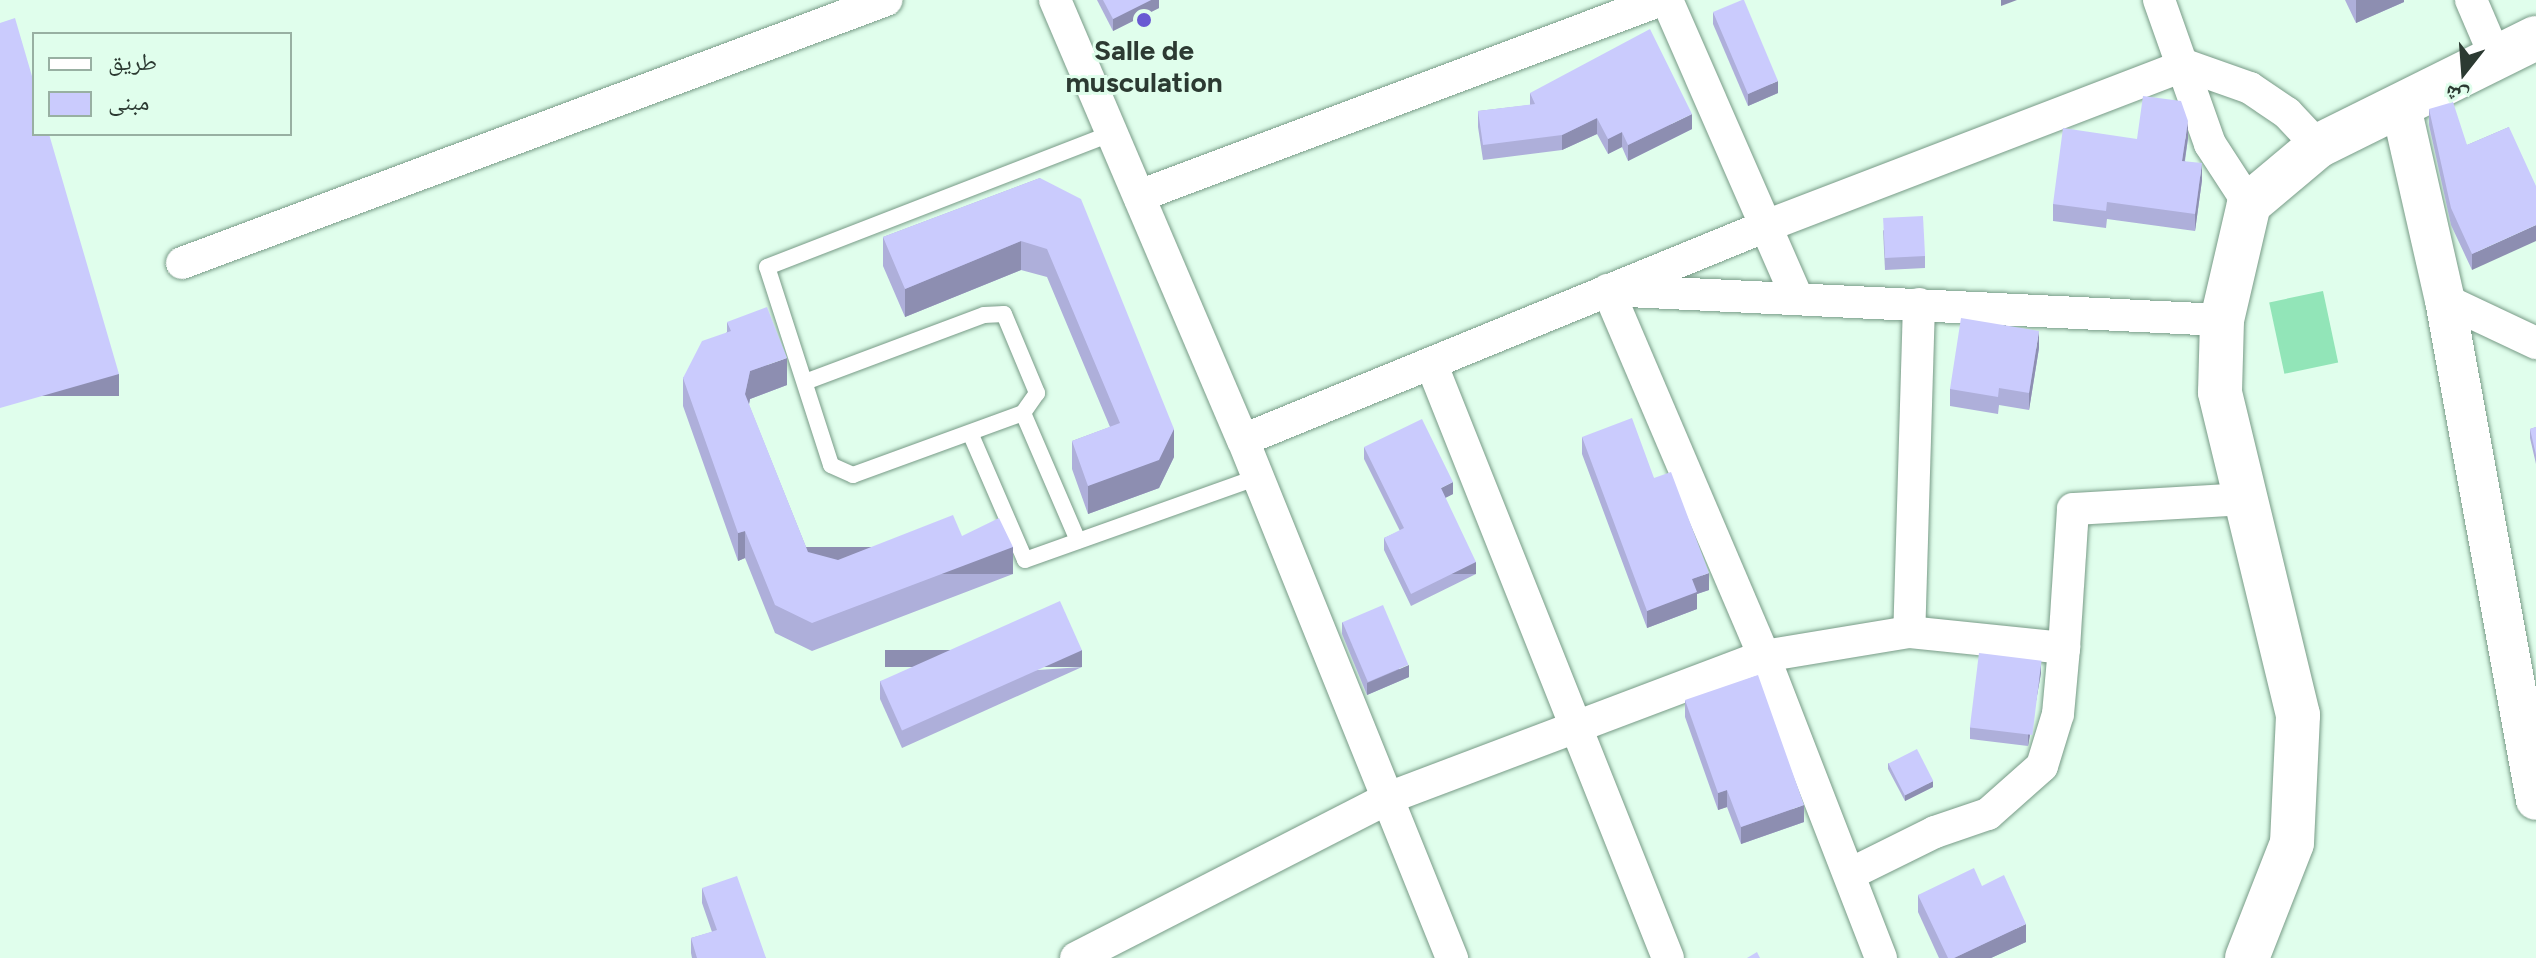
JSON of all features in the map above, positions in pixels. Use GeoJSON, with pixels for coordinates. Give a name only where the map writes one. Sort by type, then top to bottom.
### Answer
{"type":"FeatureCollection","features":[{"type":"Feature","properties":{"kind":"main road"},"geometry":{"type":"LineString","coordinates":[[2247,958],[2292,843],[2298,715],[2220,392],[2222,320],[2249,204],[2318,146],[2536,38]]}},
{"type":"Feature","properties":{"kind":"street"},"geometry":{"type":"LineString","coordinates":[[182,263],[886,0]]}},
{"type":"Feature","properties":{"kind":"street"},"geometry":{"type":"LineString","coordinates":[[1055,0],[1243,440],[1452,958]]}},
{"type":"Feature","properties":{"kind":"street"},"geometry":{"type":"LineString","coordinates":[[1139,196],[1661,0]]}},
{"type":"Feature","properties":{"kind":"street"},"geometry":{"type":"LineString","coordinates":[[1667,0],[1797,298]]}},
{"type":"Feature","properties":{"kind":"street"},"geometry":{"type":"LineString","coordinates":[[2159,0],[2185,65],[2210,144],[2249,204]]}},
{"type":"Feature","properties":{"kind":"street"},"geometry":{"type":"LineString","coordinates":[[2471,0],[2495,56]]}},
{"type":"Feature","properties":{"kind":"street"},"geometry":{"type":"LineString","coordinates":[[1243,440],[1766,226],[2185,65],[2250,88],[2287,113],[2318,146]]}},
{"type":"Feature","properties":{"kind":"street"},"geometry":{"type":"LineString","coordinates":[[2401,107],[2445,300],[2536,800]]}},
{"type":"Feature","properties":{"kind":"street"},"geometry":{"type":"LineString","coordinates":[[1608,290],[2222,320]]}},
{"type":"Feature","properties":{"kind":"street"},"geometry":{"type":"LineString","coordinates":[[1608,290],[1764,656],[1881,958]]}},
{"type":"Feature","properties":{"kind":"street"},"geometry":{"type":"LineString","coordinates":[[2445,300],[2536,343]]}},
{"type":"Feature","properties":{"kind":"street"},"geometry":{"type":"LineString","coordinates":[[1909,632],[1919,304]]}},
{"type":"Feature","properties":{"kind":"street"},"geometry":{"type":"LineString","coordinates":[[1431,363],[1668,958]]}},
{"type":"Feature","properties":{"kind":"street"},"geometry":{"type":"LineString","coordinates":[[1850,874],[1935,832],[1988,814],[2042,766],[2058,714],[2073,509],[2247,499]]}},
{"type":"Feature","properties":{"kind":"street"},"geometry":{"type":"LineString","coordinates":[[1076,958],[1388,798],[1764,656],[1909,632],[2064,648]]}},
{"type":"Feature","properties":{"kind":"lane"},"geometry":{"type":"LineString","coordinates":[[805,382],[984,315],[1004,314],[1037,393],[1023,413],[971,435],[853,475],[831,465],[767,267],[1112,133]]}},
{"type":"Feature","properties":{"kind":"lane"},"geometry":{"type":"LineString","coordinates":[[1023,413],[1078,541]]}},
{"type":"Feature","properties":{"kind":"lane"},"geometry":{"type":"LineString","coordinates":[[971,435],[1025,560],[1258,477]]}},
{"type":"Feature","properties":{"kind":"green space"},"geometry":{"type":"Polygon","coordinates":[[[2323,291],[2338,362],[2284,374],[2269,302],[2323,291]]]}},
{"type":"Feature","properties":{"kind":"building"},"geometry":{"type":"Polygon","coordinates":[[[1103,0],[1151,0],[1113,19],[1103,0]]]}},
{"type":"Feature","properties":{"kind":"building"},"geometry":{"type":"Polygon","coordinates":[[[1742,0],[1778,81],[1748,94],[1713,12],[1742,0]]]}},
{"type":"Feature","properties":{"kind":"building"},"geometry":{"type":"Polygon","coordinates":[[[15,18],[32,76],[32,136],[50,136],[119,374],[0,408],[0,23],[15,18]]]}},
{"type":"Feature","properties":{"kind":"building"},"geometry":{"type":"Polygon","coordinates":[[[1650,29],[1692,114],[1628,145],[1622,132],[1608,139],[1597,118],[1562,135],[1483,145],[1478,111],[1535,104],[1530,93],[1650,29]]]}},
{"type":"Feature","properties":{"kind":"building"},"geometry":{"type":"Polygon","coordinates":[[[2143,96],[2181,101],[2188,121],[2182,161],[2202,163],[2195,214],[2107,202],[2106,211],[2053,204],[2063,128],[2137,139],[2143,96]]]}},
{"type":"Feature","properties":{"kind":"building"},"geometry":{"type":"Polygon","coordinates":[[[2453,102],[2467,145],[2509,127],[2536,186],[2536,225],[2472,254],[2451,208],[2429,109],[2453,102]]]}},
{"type":"Feature","properties":{"kind":"building"},"geometry":{"type":"Polygon","coordinates":[[[1040,178],[1081,199],[1174,429],[1159,460],[1088,486],[1072,441],[1120,423],[1047,249],[1021,241],[905,289],[883,237],[1040,178]]]}},
{"type":"Feature","properties":{"kind":"building"},"geometry":{"type":"Polygon","coordinates":[[[1923,216],[1925,256],[1885,258],[1883,218],[1923,216]]]}},
{"type":"Feature","properties":{"kind":"building"},"geometry":{"type":"Polygon","coordinates":[[[767,307],[787,358],[750,371],[745,394],[808,552],[838,560],[953,515],[962,536],[999,518],[1013,547],[812,623],[775,605],[745,531],[738,533],[683,378],[702,341],[731,331],[727,322],[767,307]]]}},
{"type":"Feature","properties":{"kind":"building"},"geometry":{"type":"Polygon","coordinates":[[[1961,318],[2039,331],[2029,393],[1999,388],[1998,397],[1950,389],[1961,318]]]}},
{"type":"Feature","properties":{"kind":"building"},"geometry":{"type":"Polygon","coordinates":[[[1632,418],[1654,478],[1671,472],[1709,573],[1692,579],[1697,592],[1647,611],[1582,437],[1632,418]]]}},
{"type":"Feature","properties":{"kind":"building"},"geometry":{"type":"Polygon","coordinates":[[[1422,419],[1453,482],[1441,488],[1476,562],[1411,594],[1384,538],[1404,528],[1364,447],[1422,419]]]}},
{"type":"Feature","properties":{"kind":"building"},"geometry":{"type":"Polygon","coordinates":[[[2536,427],[2536,455],[2530,429],[2536,427]]]}},
{"type":"Feature","properties":{"kind":"building"},"geometry":{"type":"Polygon","coordinates":[[[1060,601],[1082,650],[902,730],[880,681],[1060,601]]]}},
{"type":"Feature","properties":{"kind":"building"},"geometry":{"type":"Polygon","coordinates":[[[1383,605],[1408,665],[1368,682],[1342,622],[1383,605]]]}},
{"type":"Feature","properties":{"kind":"building"},"geometry":{"type":"Polygon","coordinates":[[[1979,653],[2042,661],[2032,735],[1970,727],[1979,653]]]}},
{"type":"Feature","properties":{"kind":"building"},"geometry":{"type":"Polygon","coordinates":[[[1758,675],[1804,805],[1741,827],[1727,790],[1718,793],[1685,700],[1758,675]]]}},
{"type":"Feature","properties":{"kind":"building"},"geometry":{"type":"Polygon","coordinates":[[[1917,749],[1933,781],[1905,796],[1888,764],[1917,749]]]}},
{"type":"Feature","properties":{"kind":"building"},"geometry":{"type":"Polygon","coordinates":[[[1974,868],[1982,886],[2004,875],[2026,924],[1948,958],[1918,895],[1974,868]]]}},
{"type":"Feature","properties":{"kind":"building"},"geometry":{"type":"Polygon","coordinates":[[[737,876],[766,958],[697,958],[691,938],[717,930],[702,888],[737,876]]]}},
{"type":"Feature","properties":{"kind":"place","name":"Salle de musculation"},"geometry":{"type":"Point","coordinates":[1144,20]}}]}
